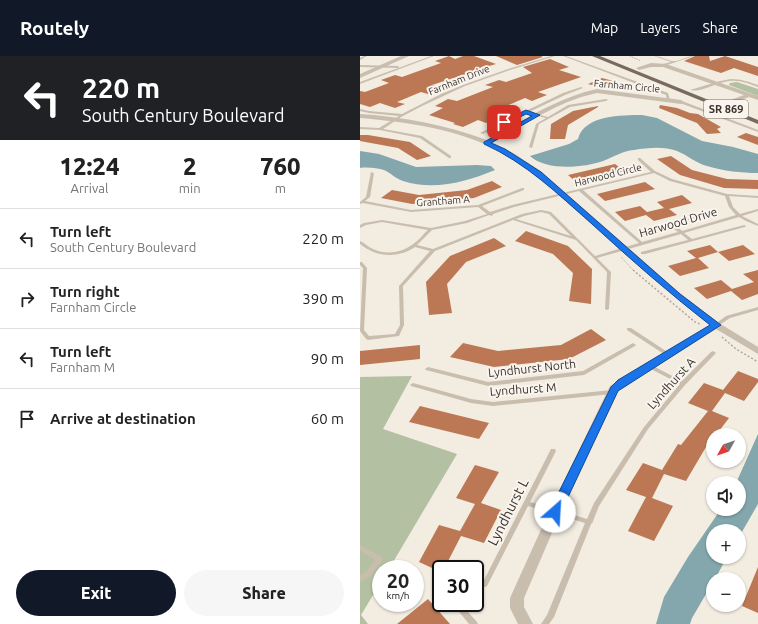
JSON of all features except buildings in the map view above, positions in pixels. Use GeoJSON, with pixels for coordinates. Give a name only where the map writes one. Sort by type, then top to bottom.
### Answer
{"type":"FeatureCollection","features":[{"type":"Feature","properties":{"kind":"main road","name":"SR 869"},"geometry":{"type":"LineString","coordinates":[[595,56],[607,58],[693,93]]}},
{"type":"Feature","properties":{"kind":"main road"},"geometry":{"type":"LineString","coordinates":[[607,58],[639,68]]}},
{"type":"Feature","properties":{"kind":"main road","name":"SR 869"},"geometry":{"type":"LineString","coordinates":[[639,68],[758,122]]}},
{"type":"Feature","properties":{"kind":"main road"},"geometry":{"type":"LineString","coordinates":[[693,93],[725,104]]}},
{"type":"Feature","properties":{"kind":"main road","name":"SR 869"},"geometry":{"type":"LineString","coordinates":[[725,104],[758,117]]}},
{"type":"Feature","properties":{"kind":"street"},"geometry":{"type":"LineString","coordinates":[[360,76],[406,56]]}},
{"type":"Feature","properties":{"kind":"street"},"geometry":{"type":"LineString","coordinates":[[639,68],[651,65],[664,65],[758,98]]}},
{"type":"Feature","properties":{"kind":"street","name":"Farnham Circle"},"geometry":{"type":"LineString","coordinates":[[486,143],[560,103],[587,92],[597,91],[681,102]]}},
{"type":"Feature","properties":{"kind":"street"},"geometry":{"type":"LineString","coordinates":[[725,104],[749,95]]}},
{"type":"Feature","properties":{"kind":"street"},"geometry":{"type":"LineString","coordinates":[[360,116],[398,117],[453,132],[486,143],[519,160],[539,174],[622,251],[677,295],[714,328],[758,351]]}},
{"type":"Feature","properties":{"kind":"street"},"geometry":{"type":"LineString","coordinates":[[526,624],[517,608],[517,598],[555,512],[589,444],[612,392],[617,385],[714,328]]}},
{"type":"Feature","properties":{"kind":"lane"},"geometry":{"type":"LineString","coordinates":[[360,59],[366,56]]}},
{"type":"Feature","properties":{"kind":"lane"},"geometry":{"type":"LineString","coordinates":[[360,83],[423,57],[433,56]]}},
{"type":"Feature","properties":{"kind":"lane","name":"Farnham Drive"},"geometry":{"type":"LineString","coordinates":[[380,129],[398,117],[438,96],[477,80],[554,56]]}},
{"type":"Feature","properties":{"kind":"lane"},"geometry":{"type":"LineString","coordinates":[[564,56],[667,94],[668,100]]}},
{"type":"Feature","properties":{"kind":"lane"},"geometry":{"type":"LineString","coordinates":[[656,56],[674,62]]}},
{"type":"Feature","properties":{"kind":"lane"},"geometry":{"type":"LineString","coordinates":[[664,65],[693,56]]}},
{"type":"Feature","properties":{"kind":"lane"},"geometry":{"type":"LineString","coordinates":[[360,66],[386,66],[399,68]]}},
{"type":"Feature","properties":{"kind":"lane"},"geometry":{"type":"LineString","coordinates":[[693,93],[701,89],[732,80],[738,80],[758,86]]}},
{"type":"Feature","properties":{"kind":"lane"},"geometry":{"type":"LineString","coordinates":[[482,133],[564,94],[582,88]]}},
{"type":"Feature","properties":{"kind":"lane"},"geometry":{"type":"LineString","coordinates":[[531,147],[538,124],[569,106],[606,100]]}},
{"type":"Feature","properties":{"kind":"lane"},"geometry":{"type":"LineString","coordinates":[[681,102],[758,131]]}},
{"type":"Feature","properties":{"kind":"lane"},"geometry":{"type":"LineString","coordinates":[[360,110],[398,117]]}},
{"type":"Feature","properties":{"kind":"lane"},"geometry":{"type":"LineString","coordinates":[[526,112],[548,118]]}},
{"type":"Feature","properties":{"kind":"lane"},"geometry":{"type":"LineString","coordinates":[[360,128],[380,129],[421,137],[450,157]]}},
{"type":"Feature","properties":{"kind":"lane"},"geometry":{"type":"LineString","coordinates":[[639,159],[654,172]]}},
{"type":"Feature","properties":{"kind":"lane","name":"Harwood Circle"},"geometry":{"type":"LineString","coordinates":[[431,229],[491,215],[513,206],[654,172],[671,180],[727,196],[758,197]]}},
{"type":"Feature","properties":{"kind":"lane"},"geometry":{"type":"LineString","coordinates":[[361,203],[368,197],[372,174]]}},
{"type":"Feature","properties":{"kind":"lane","name":"Grantham A"},"geometry":{"type":"LineString","coordinates":[[361,203],[411,211],[479,206],[523,189]]}},
{"type":"Feature","properties":{"kind":"lane"},"geometry":{"type":"LineString","coordinates":[[580,190],[642,243]]}},
{"type":"Feature","properties":{"kind":"lane"},"geometry":{"type":"LineString","coordinates":[[727,196],[729,205],[738,215],[758,225]]}},
{"type":"Feature","properties":{"kind":"lane"},"geometry":{"type":"LineString","coordinates":[[479,206],[491,215]]}},
{"type":"Feature","properties":{"kind":"lane","name":"Harwood Drive"},"geometry":{"type":"LineString","coordinates":[[595,257],[622,251],[680,231],[758,210]]}},
{"type":"Feature","properties":{"kind":"lane"},"geometry":{"type":"LineString","coordinates":[[360,263],[365,268],[362,330],[368,338],[397,335],[402,325],[402,286],[433,250],[512,218],[541,211],[550,213],[609,272],[607,310]]}},
{"type":"Feature","properties":{"kind":"lane"},"geometry":{"type":"LineString","coordinates":[[643,234],[671,224],[717,212]]}},
{"type":"Feature","properties":{"kind":"lane"},"geometry":{"type":"LineString","coordinates":[[512,218],[576,239]]}},
{"type":"Feature","properties":{"kind":"lane"},"geometry":{"type":"LineString","coordinates":[[360,228],[365,224],[390,221],[431,229]]}},
{"type":"Feature","properties":{"kind":"lane"},"geometry":{"type":"LineString","coordinates":[[360,222],[365,224]]}},
{"type":"Feature","properties":{"kind":"lane"},"geometry":{"type":"LineString","coordinates":[[671,224],[691,240]]}},
{"type":"Feature","properties":{"kind":"lane"},"geometry":{"type":"LineString","coordinates":[[643,253],[744,226]]}},
{"type":"Feature","properties":{"kind":"lane"},"geometry":{"type":"LineString","coordinates":[[360,242],[362,247],[373,252],[393,254],[415,246],[431,229]]}},
{"type":"Feature","properties":{"kind":"lane"},"geometry":{"type":"LineString","coordinates":[[415,246],[433,250]]}},
{"type":"Feature","properties":{"kind":"lane"},"geometry":{"type":"LineString","coordinates":[[714,328],[728,317],[758,308]]}},
{"type":"Feature","properties":{"kind":"lane"},"geometry":{"type":"LineString","coordinates":[[629,329],[668,355]]}},
{"type":"Feature","properties":{"kind":"lane","name":"Lyndhurst North"},"geometry":{"type":"LineString","coordinates":[[428,369],[488,384],[584,373],[633,345]]}},
{"type":"Feature","properties":{"kind":"lane","name":"Lyndhurst A"},"geometry":{"type":"LineString","coordinates":[[545,624],[550,617],[596,505],[646,428],[683,384],[713,353]]}},
{"type":"Feature","properties":{"kind":"lane"},"geometry":{"type":"LineString","coordinates":[[649,366],[683,384]]}},
{"type":"Feature","properties":{"kind":"lane","name":"Lyndhurst M"},"geometry":{"type":"LineString","coordinates":[[413,385],[471,401],[493,404],[612,392]]}},
{"type":"Feature","properties":{"kind":"lane","name":"Lyndhurst L"},"geometry":{"type":"LineString","coordinates":[[485,584],[553,451]]}},
{"type":"Feature","properties":{"kind":"lane"},"geometry":{"type":"LineString","coordinates":[[527,503],[590,522]]}},
{"type":"Feature","properties":{"kind":"lane"},"geometry":{"type":"LineString","coordinates":[[360,548],[380,559],[368,574],[360,579]]}},
{"type":"Feature","properties":{"kind":"lane"},"geometry":{"type":"LineString","coordinates":[[464,612],[474,624]]}},
{"type":"Feature","properties":{"kind":"path"},"geometry":{"type":"LineString","coordinates":[[630,56],[641,61]]}},
{"type":"Feature","properties":{"kind":"path"},"geometry":{"type":"LineString","coordinates":[[622,251],[622,259],[647,283],[695,322],[714,328],[723,339],[736,349],[758,362]]}},
{"type":"Feature","properties":{"kind":"green space"},"geometry":{"type":"Polygon","coordinates":[[[737,82],[758,89],[758,96],[729,85],[730,83],[737,82]]]}},
{"type":"Feature","properties":{"kind":"green space"},"geometry":{"type":"Polygon","coordinates":[[[412,376],[383,429],[457,454],[394,560],[372,560],[372,597],[361,615],[368,624],[360,624],[360,377],[412,376]]]}},
{"type":"Feature","properties":{"kind":"water"},"geometry":{"type":"Polygon","coordinates":[[[642,115],[657,118],[702,141],[758,154],[758,173],[745,173],[713,168],[703,165],[672,149],[661,148],[630,151],[595,163],[565,167],[545,164],[530,156],[569,144],[578,139],[582,131],[588,125],[596,121],[615,116],[642,115]]]}},
{"type":"Feature","properties":{"kind":"water"},"geometry":{"type":"Polygon","coordinates":[[[360,151],[379,154],[416,167],[477,165],[491,166],[495,170],[450,184],[415,184],[400,180],[384,170],[360,168],[360,151]]]}},
{"type":"Feature","properties":{"kind":"water"},"geometry":{"type":"Polygon","coordinates":[[[758,434],[758,504],[746,525],[711,524],[716,516],[746,516],[746,476],[739,476],[743,468],[746,468],[746,461],[758,434]]]}},
{"type":"Feature","properties":{"kind":"water"},"geometry":{"type":"Polygon","coordinates":[[[706,531],[706,564],[723,564],[719,572],[706,572],[706,594],[690,624],[656,624],[664,597],[706,531]]]}},
{"type":"Feature","properties":{"kind":"route"},"geometry":{"type":"LineString","coordinates":[[504,122],[526,112],[537,115],[486,143],[503,150],[539,174],[677,295],[716,325],[683,347],[617,385],[612,392],[589,444],[555,512]]}}]}
